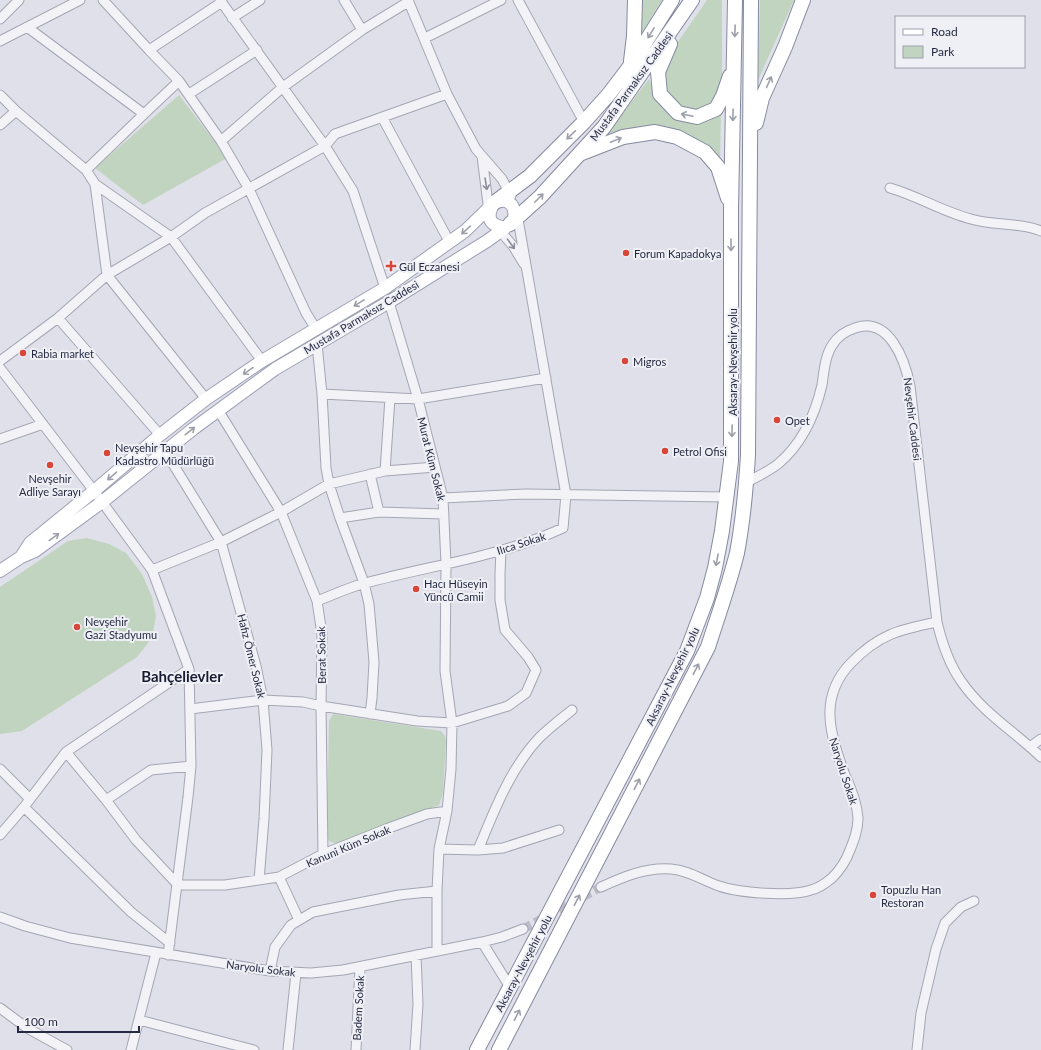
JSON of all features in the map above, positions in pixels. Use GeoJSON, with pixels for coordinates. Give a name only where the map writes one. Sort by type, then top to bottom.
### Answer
{"type":"FeatureCollection","features":[{"type":"Feature","properties":{"kind":"highway"},"geometry":{"type":"LineString","coordinates":[[631,65],[634,36],[634,0]]}},
{"type":"Feature","properties":{"kind":"highway"},"geometry":{"type":"LineString","coordinates":[[501,216],[510,192],[530,176],[584,122],[609,94],[631,65],[672,0]]}},
{"type":"Feature","properties":{"kind":"highway","name":"Mustafa Parmaksız Caddesi"},"geometry":{"type":"LineString","coordinates":[[501,216],[540,197],[604,127],[692,0]]}},
{"type":"Feature","properties":{"kind":"highway","name":"Aksaray-Nevşehir yolu"},"geometry":{"type":"LineString","coordinates":[[477,1050],[687,651],[707,598],[715,568],[722,532],[731,461],[731,209],[735,0]]}},
{"type":"Feature","properties":{"kind":"highway","name":"Aksaray-Nevşehir yolu"},"geometry":{"type":"LineString","coordinates":[[499,1050],[708,646],[727,591],[737,552],[747,482],[751,0]]}},
{"type":"Feature","properties":{"kind":"highway"},"geometry":{"type":"LineString","coordinates":[[749,160],[762,98],[785,47],[803,0]]}},
{"type":"Feature","properties":{"kind":"highway"},"geometry":{"type":"LineString","coordinates":[[679,20],[658,72],[660,94],[678,113],[697,117],[716,109],[723,96],[734,62]]}},
{"type":"Feature","properties":{"kind":"highway"},"geometry":{"type":"LineString","coordinates":[[580,154],[623,137],[655,132],[677,137],[705,152],[718,167],[731,209]]}},
{"type":"Feature","properties":{"kind":"main road","name":"Mustafa Parmaksız Caddesi"},"geometry":{"type":"LineString","coordinates":[[21,557],[30,543],[94,492],[160,435],[206,400],[262,361],[385,288],[465,231],[501,216]]}},
{"type":"Feature","properties":{"kind":"main road","name":"Mustafa Parmaksız Caddesi"},"geometry":{"type":"LineString","coordinates":[[0,571],[21,557],[35,551],[102,502],[218,410],[275,369],[389,302],[488,240],[501,216]]}},
{"type":"Feature","properties":{"kind":"street"},"geometry":{"type":"LineString","coordinates":[[4,0],[7,11]]}},
{"type":"Feature","properties":{"kind":"street"},"geometry":{"type":"LineString","coordinates":[[0,19],[19,0]]}},
{"type":"Feature","properties":{"kind":"street"},"geometry":{"type":"LineString","coordinates":[[0,42],[80,0]]}},
{"type":"Feature","properties":{"kind":"street"},"geometry":{"type":"LineString","coordinates":[[103,0],[179,81],[221,141],[249,188],[306,313],[316,329]]}},
{"type":"Feature","properties":{"kind":"street"},"geometry":{"type":"LineString","coordinates":[[232,18],[260,0]]}},
{"type":"Feature","properties":{"kind":"street"},"geometry":{"type":"LineString","coordinates":[[344,0],[362,30]]}},
{"type":"Feature","properties":{"kind":"street"},"geometry":{"type":"LineString","coordinates":[[480,0],[484,9]]}},
{"type":"Feature","properties":{"kind":"street"},"geometry":{"type":"LineString","coordinates":[[425,38],[500,0]]}},
{"type":"Feature","properties":{"kind":"street"},"geometry":{"type":"LineString","coordinates":[[518,0],[584,122]]}},
{"type":"Feature","properties":{"kind":"street"},"geometry":{"type":"LineString","coordinates":[[149,50],[221,1],[247,39],[258,50],[325,146],[353,191],[385,288]]}},
{"type":"Feature","properties":{"kind":"street"},"geometry":{"type":"LineString","coordinates":[[221,141],[283,87],[362,30],[408,1],[425,38],[447,94],[476,149],[502,179],[510,192]]}},
{"type":"Feature","properties":{"kind":"street"},"geometry":{"type":"LineString","coordinates":[[27,27],[144,114]]}},
{"type":"Feature","properties":{"kind":"street"},"geometry":{"type":"LineString","coordinates":[[189,94],[258,50]]}},
{"type":"Feature","properties":{"kind":"street"},"geometry":{"type":"LineString","coordinates":[[86,170],[179,81]]}},
{"type":"Feature","properties":{"kind":"street"},"geometry":{"type":"LineString","coordinates":[[0,360],[58,318],[107,275],[171,237],[205,213],[325,146],[335,134],[447,94]]}},
{"type":"Feature","properties":{"kind":"street"},"geometry":{"type":"LineString","coordinates":[[0,95],[16,111],[86,170],[95,184],[171,237],[262,361]]}},
{"type":"Feature","properties":{"kind":"street"},"geometry":{"type":"LineString","coordinates":[[0,125],[16,111]]}},
{"type":"Feature","properties":{"kind":"street"},"geometry":{"type":"LineString","coordinates":[[382,117],[450,243]]}},
{"type":"Feature","properties":{"kind":"street"},"geometry":{"type":"LineString","coordinates":[[482,156],[501,216],[513,246],[526,267]]}},
{"type":"Feature","properties":{"kind":"street"},"geometry":{"type":"LineString","coordinates":[[95,184],[107,275],[206,400]]}},
{"type":"Feature","properties":{"kind":"street"},"geometry":{"type":"LineString","coordinates":[[890,188],[904,192],[951,213],[973,220],[1024,226],[1041,231]]}},
{"type":"Feature","properties":{"kind":"street"},"geometry":{"type":"LineString","coordinates":[[501,216],[526,267],[566,494]]}},
{"type":"Feature","properties":{"kind":"street","name":"Murat Küm Sokak"},"geometry":{"type":"LineString","coordinates":[[389,302],[418,400],[443,498],[446,564],[446,671],[452,723],[451,769],[447,811],[439,849],[437,951]]}},
{"type":"Feature","properties":{"kind":"street"},"geometry":{"type":"LineString","coordinates":[[58,318],[160,435]]}},
{"type":"Feature","properties":{"kind":"street","name":"Nevşehir Caddesi"},"geometry":{"type":"LineString","coordinates":[[747,482],[778,464],[790,452],[801,437],[811,420],[817,404],[831,345],[837,338],[847,331],[859,327],[869,326],[884,332],[892,341],[902,357],[907,370],[936,622],[945,651],[961,682],[1001,723],[1030,747]]}},
{"type":"Feature","properties":{"kind":"street"},"geometry":{"type":"LineString","coordinates":[[317,344],[322,394],[326,468],[329,484],[364,583],[369,604],[374,662],[370,714]]}},
{"type":"Feature","properties":{"kind":"street"},"geometry":{"type":"LineString","coordinates":[[0,368],[152,570],[189,669],[191,766],[178,885],[168,955]]}},
{"type":"Feature","properties":{"kind":"street"},"geometry":{"type":"LineString","coordinates":[[322,394],[418,400],[546,378]]}},
{"type":"Feature","properties":{"kind":"street"},"geometry":{"type":"LineString","coordinates":[[385,471],[390,398]]}},
{"type":"Feature","properties":{"kind":"street","name":"Berat Sokak"},"geometry":{"type":"LineString","coordinates":[[218,410],[281,512],[317,602],[322,634],[321,706],[323,854]]}},
{"type":"Feature","properties":{"kind":"street"},"geometry":{"type":"LineString","coordinates":[[0,439],[43,424]]}},
{"type":"Feature","properties":{"kind":"street","name":"Hafız Ömer Sokak"},"geometry":{"type":"LineString","coordinates":[[165,451],[221,542],[264,700],[267,750],[264,819],[259,880]]}},
{"type":"Feature","properties":{"kind":"street"},"geometry":{"type":"LineString","coordinates":[[152,570],[221,542],[281,512],[329,484],[385,471],[435,467]]}},
{"type":"Feature","properties":{"kind":"street"},"geometry":{"type":"LineString","coordinates":[[370,474],[379,512]]}},
{"type":"Feature","properties":{"kind":"street"},"geometry":{"type":"LineString","coordinates":[[443,498],[526,494],[727,497]]}},
{"type":"Feature","properties":{"kind":"street","name":"Ilıca Sokak"},"geometry":{"type":"LineString","coordinates":[[317,602],[364,583],[476,558],[544,537],[563,528],[566,494]]}},
{"type":"Feature","properties":{"kind":"street"},"geometry":{"type":"LineString","coordinates":[[340,518],[379,512],[444,514]]}},
{"type":"Feature","properties":{"kind":"street"},"geometry":{"type":"LineString","coordinates":[[190,709],[264,700],[303,702],[417,721],[452,723],[508,706],[526,693],[536,670],[528,656],[505,630],[500,600],[502,550]]}},
{"type":"Feature","properties":{"kind":"street","name":"Naryolu Sokak"},"geometry":{"type":"LineString","coordinates":[[601,887],[633,874],[659,869],[683,871],[730,890],[741,892],[801,893],[812,890],[824,884],[833,877],[842,866],[855,838],[858,826],[858,817],[853,796],[834,743],[830,726],[829,711],[832,693],[838,678],[861,652],[885,636],[899,630],[936,622]]}},
{"type":"Feature","properties":{"kind":"street"},"geometry":{"type":"LineString","coordinates":[[0,835],[24,807],[29,798],[66,752],[189,669]]}},
{"type":"Feature","properties":{"kind":"street"},"geometry":{"type":"LineString","coordinates":[[478,850],[496,805],[522,759],[540,737],[572,710]]}},
{"type":"Feature","properties":{"kind":"street"},"geometry":{"type":"LineString","coordinates":[[1041,739],[1030,747],[1041,757]]}},
{"type":"Feature","properties":{"kind":"street"},"geometry":{"type":"LineString","coordinates":[[66,752],[106,800],[136,840],[178,885]]}},
{"type":"Feature","properties":{"kind":"street"},"geometry":{"type":"LineString","coordinates":[[106,800],[151,770],[191,766]]}},
{"type":"Feature","properties":{"kind":"street"},"geometry":{"type":"LineString","coordinates":[[0,769],[29,798]]}},
{"type":"Feature","properties":{"kind":"street"},"geometry":{"type":"LineString","coordinates":[[24,807],[131,912],[170,943]]}},
{"type":"Feature","properties":{"kind":"street","name":"Kanuni Küm Sokak"},"geometry":{"type":"LineString","coordinates":[[178,885],[224,885],[279,877],[323,854],[427,814],[447,811]]}},
{"type":"Feature","properties":{"kind":"street"},"geometry":{"type":"LineString","coordinates":[[439,849],[478,850],[503,848],[559,830]]}},
{"type":"Feature","properties":{"kind":"street"},"geometry":{"type":"LineString","coordinates":[[279,877],[299,920]]}},
{"type":"Feature","properties":{"kind":"street"},"geometry":{"type":"LineString","coordinates":[[270,971],[275,947],[290,925],[313,912],[399,895],[437,891]]}},
{"type":"Feature","properties":{"kind":"street"},"geometry":{"type":"LineString","coordinates":[[917,1050],[921,1013],[936,949],[945,923],[961,907],[974,900]]}},
{"type":"Feature","properties":{"kind":"street","name":"Naryolu Sokak"},"geometry":{"type":"LineString","coordinates":[[0,917],[25,926],[70,938],[270,971],[296,973],[327,972],[360,967],[482,942],[502,937],[523,929]]}},
{"type":"Feature","properties":{"kind":"street"},"geometry":{"type":"LineString","coordinates":[[482,942],[510,987]]}},
{"type":"Feature","properties":{"kind":"street"},"geometry":{"type":"LineString","coordinates":[[132,1050],[156,953]]}},
{"type":"Feature","properties":{"kind":"street"},"geometry":{"type":"LineString","coordinates":[[415,1050],[418,1004],[416,955]]}},
{"type":"Feature","properties":{"kind":"street","name":"Badem Sokak"},"geometry":{"type":"LineString","coordinates":[[356,1050],[360,967]]}},
{"type":"Feature","properties":{"kind":"street"},"geometry":{"type":"LineString","coordinates":[[288,1050],[296,973]]}},
{"type":"Feature","properties":{"kind":"street"},"geometry":{"type":"LineString","coordinates":[[0,1008],[27,1028],[67,1050]]}},
{"type":"Feature","properties":{"kind":"street"},"geometry":{"type":"LineString","coordinates":[[139,1020],[254,1050]]}},
{"type":"Feature","properties":{"kind":"green space"},"geometry":{"type":"Polygon","coordinates":[[[641,0],[662,0],[641,34],[641,0]]]}},
{"type":"Feature","properties":{"kind":"green space"},"geometry":{"type":"Polygon","coordinates":[[[707,0],[722,0],[722,86],[712,101],[704,109],[691,113],[680,109],[665,92],[662,73],[673,49],[707,0]]]}},
{"type":"Feature","properties":{"kind":"green space"},"geometry":{"type":"Polygon","coordinates":[[[760,0],[794,0],[758,80],[760,0]]]}},
{"type":"Feature","properties":{"kind":"green space"},"geometry":{"type":"Polygon","coordinates":[[[649,79],[658,102],[665,110],[677,119],[721,107],[720,164],[645,129],[607,134],[649,79]]]}},
{"type":"Feature","properties":{"kind":"green space"},"geometry":{"type":"Polygon","coordinates":[[[179,95],[227,158],[143,205],[95,168],[179,95]]]}},
{"type":"Feature","properties":{"kind":"green space","name":"Nevşehir Gazi Stadyumu"},"geometry":{"type":"Polygon","coordinates":[[[87,538],[109,544],[126,553],[142,574],[152,597],[156,616],[152,638],[137,657],[22,731],[0,734],[0,587],[68,541],[87,538]]]}},
{"type":"Feature","properties":{"kind":"green space"},"geometry":{"type":"Polygon","coordinates":[[[333,714],[441,731],[445,736],[446,741],[443,793],[439,805],[341,843],[329,841],[327,835],[329,721],[333,714]]]}},
{"type":"Feature","properties":{"kind":"tunnel"},"geometry":{"type":"LineString","coordinates":[[523,929],[601,887]]}},
{"type":"Feature","properties":{"kind":"place","name":"Forum Kapadokya"},"geometry":{"type":"Point","coordinates":[626,253]}},
{"type":"Feature","properties":{"kind":"place","name":"Gül Eczanesi"},"geometry":{"type":"Point","coordinates":[391,266]}},
{"type":"Feature","properties":{"kind":"place","name":"Rabia market"},"geometry":{"type":"Point","coordinates":[23,353]}},
{"type":"Feature","properties":{"kind":"place","name":"Migros"},"geometry":{"type":"Point","coordinates":[625,361]}},
{"type":"Feature","properties":{"kind":"place","name":"Opet"},"geometry":{"type":"Point","coordinates":[777,420]}},
{"type":"Feature","properties":{"kind":"place","name":"Petrol Ofisi"},"geometry":{"type":"Point","coordinates":[665,451]}},
{"type":"Feature","properties":{"kind":"place","name":"Nevşehir Tapu Kadastro Müdürlüğü"},"geometry":{"type":"Point","coordinates":[107,453]}},
{"type":"Feature","properties":{"kind":"place","name":"Nevşehir Adliye Sarayı"},"geometry":{"type":"Point","coordinates":[50,465]}},
{"type":"Feature","properties":{"kind":"place","name":"Hacı Hüseyin Yüncü Camii"},"geometry":{"type":"Point","coordinates":[416,589]}},
{"type":"Feature","properties":{"kind":"place","name":"Nevşehir Gazi Stadyumu"},"geometry":{"type":"Point","coordinates":[77,627]}},
{"type":"Feature","properties":{"kind":"place","name":"Topuzlu Han Restoran"},"geometry":{"type":"Point","coordinates":[873,895]}},
{"type":"Feature","properties":{"kind":"district","name":"Bahçelievler"},"geometry":{"type":"Point","coordinates":[182,676]}}]}
